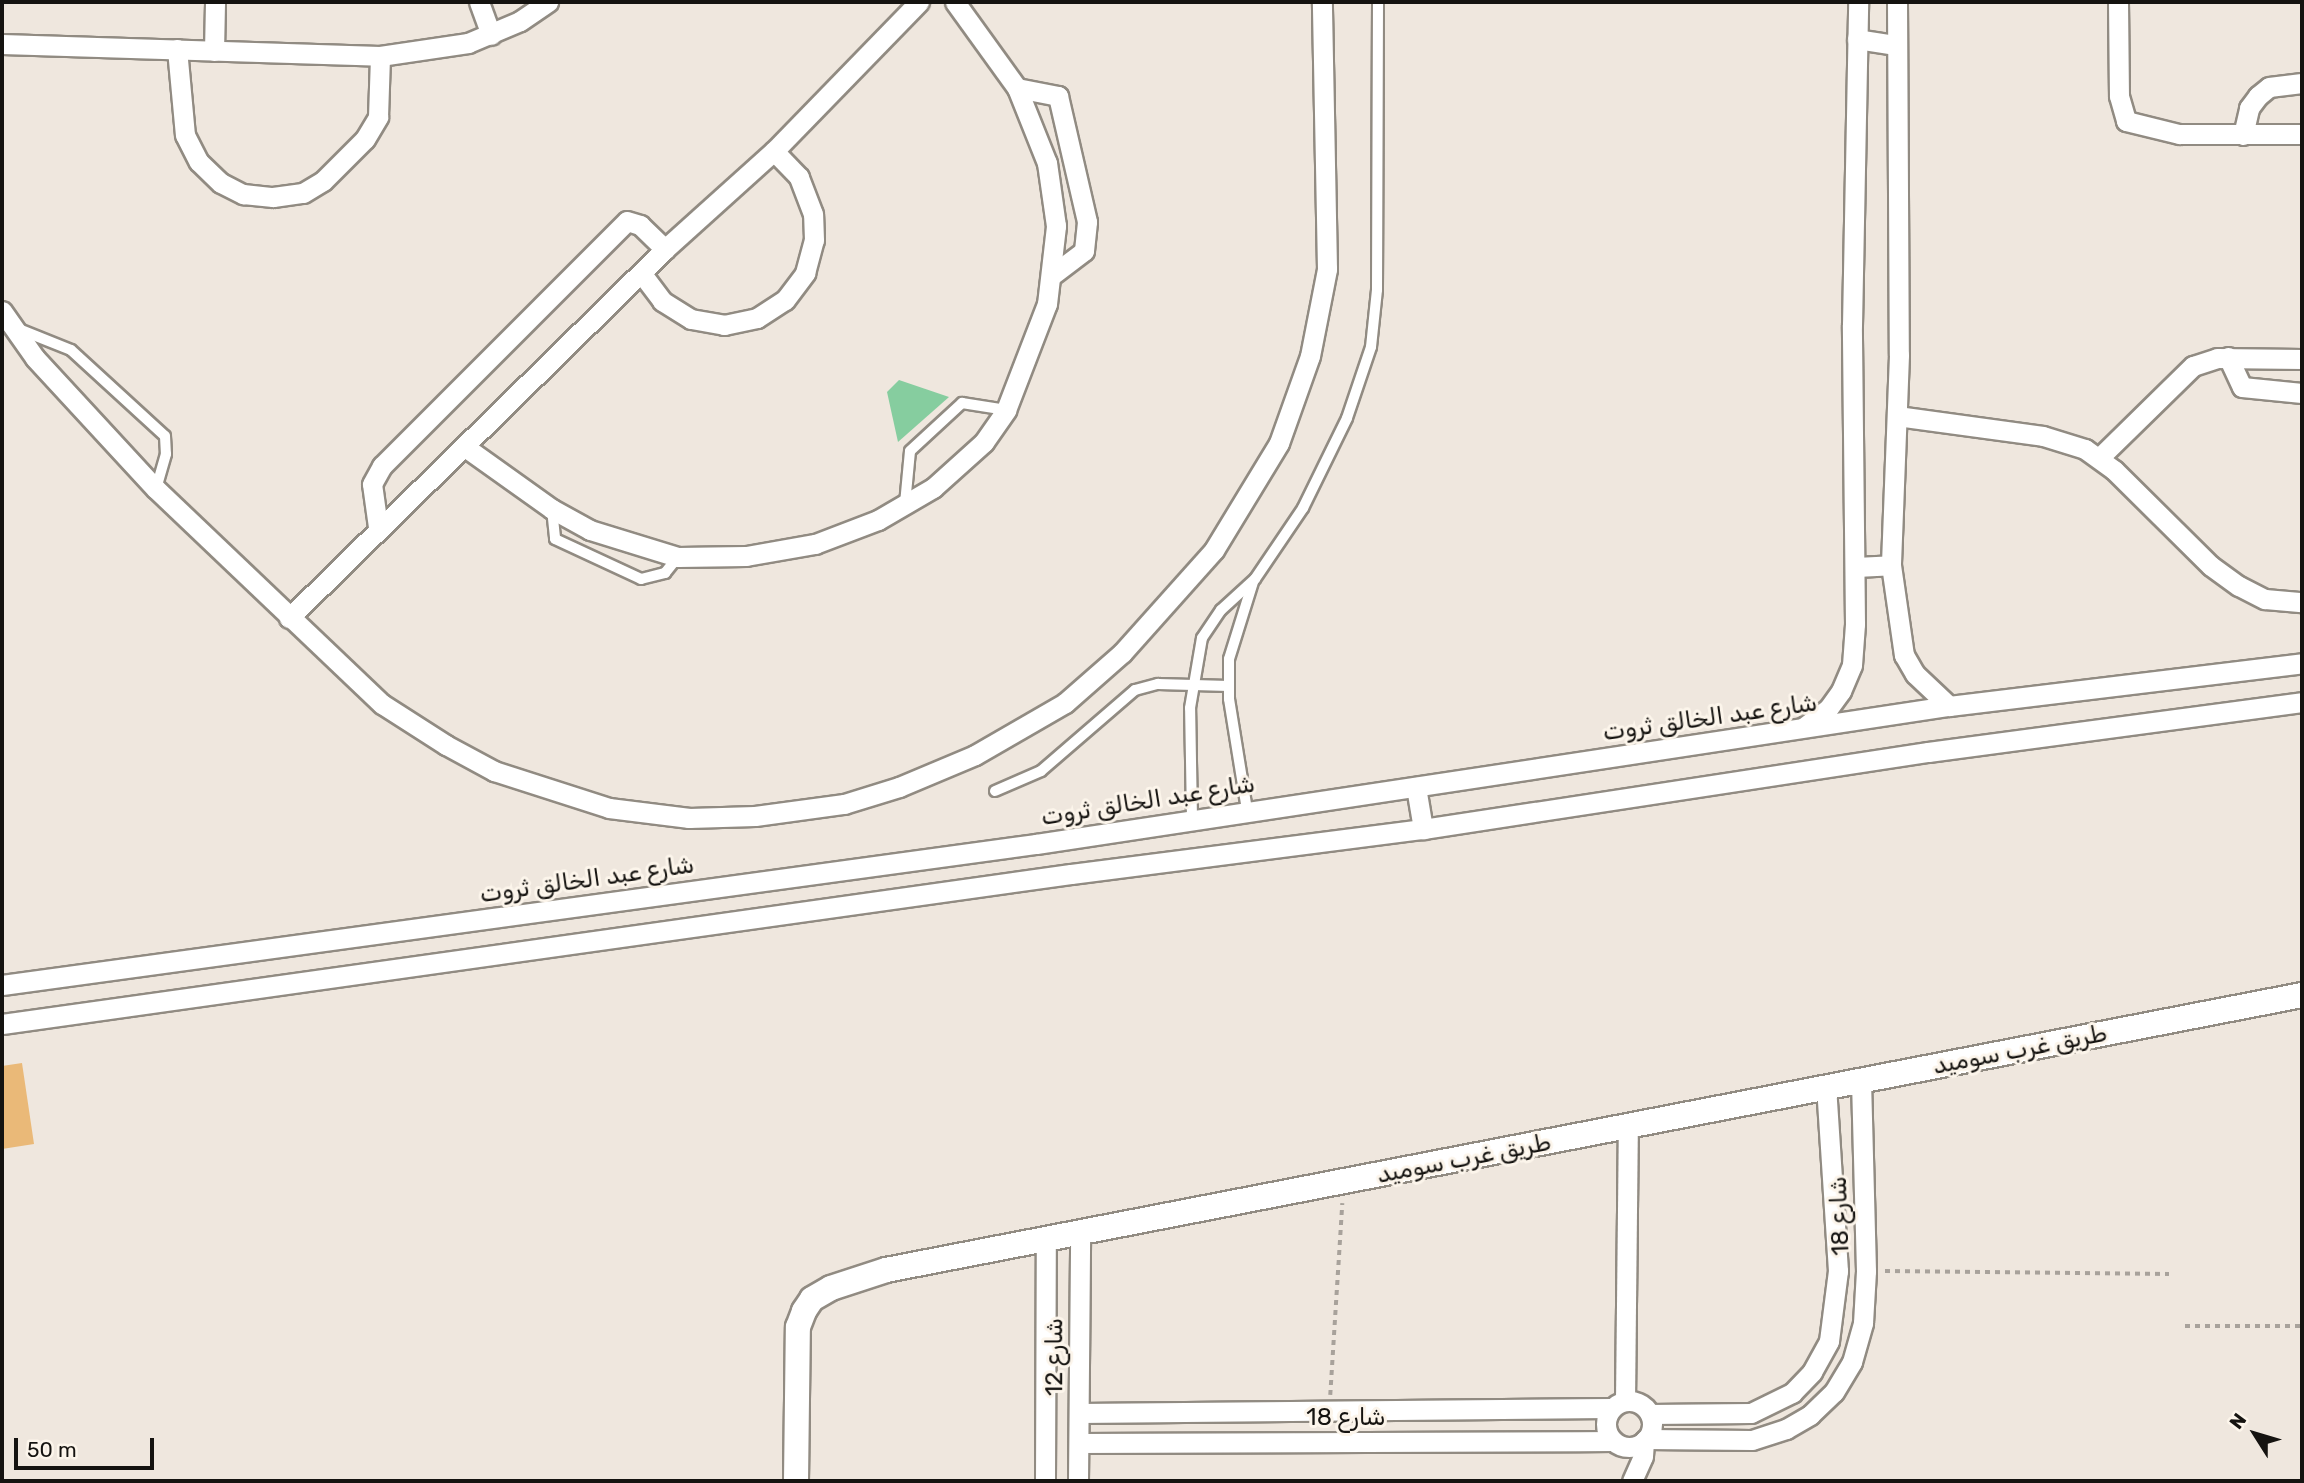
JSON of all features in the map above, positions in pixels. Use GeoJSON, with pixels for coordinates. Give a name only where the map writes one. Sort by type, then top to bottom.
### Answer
{"type":"FeatureCollection","features":[{"type":"Feature","properties":{"kind":"street"},"geometry":{"type":"LineString","coordinates":[[214,51],[215,2]]}},
{"type":"Feature","properties":{"kind":"street"},"geometry":{"type":"LineString","coordinates":[[479,2],[491,35]]}},
{"type":"Feature","properties":{"kind":"street"},"geometry":{"type":"LineString","coordinates":[[2,44],[380,55],[436,50],[491,35],[548,2]]}},
{"type":"Feature","properties":{"kind":"street"},"geometry":{"type":"LineString","coordinates":[[289,618],[378,527],[466,447],[665,249],[774,150],[919,2]]}},
{"type":"Feature","properties":{"kind":"street"},"geometry":{"type":"LineString","coordinates":[[466,447],[552,509],[590,530],[678,557],[746,556],[815,544],[905,504],[933,488],[984,442],[1006,410],[1047,304],[1056,226],[1047,163],[1017,88],[955,2]]}},
{"type":"Feature","properties":{"kind":"street"},"geometry":{"type":"LineString","coordinates":[[5,318],[156,489],[289,618],[382,704],[494,771],[609,808],[689,818],[755,816],[844,804],[899,787],[975,755],[1065,703],[1122,653],[1207,559],[1279,443],[1310,356],[1327,269],[1322,2]]}},
{"type":"Feature","properties":{"kind":"street"},"geometry":{"type":"LineString","coordinates":[[1801,730],[1828,709],[1852,665],[1856,567],[1853,325],[1858,2]]}},
{"type":"Feature","properties":{"kind":"street"},"geometry":{"type":"LineString","coordinates":[[1897,2],[1897,416],[1891,565],[1904,655],[1914,674],[1949,706]]}},
{"type":"Feature","properties":{"kind":"street"},"geometry":{"type":"LineString","coordinates":[[2118,2],[2119,96],[2126,121],[2179,134],[2302,134]]}},
{"type":"Feature","properties":{"kind":"street"},"geometry":{"type":"LineString","coordinates":[[1857,39],[1895,46]]}},
{"type":"Feature","properties":{"kind":"street"},"geometry":{"type":"LineString","coordinates":[[177,49],[184,135],[199,162],[243,194],[273,197],[303,193],[323,181],[365,139],[378,117],[380,55]]}},
{"type":"Feature","properties":{"kind":"street"},"geometry":{"type":"LineString","coordinates":[[2243,135],[2249,108],[2258,96],[2269,87],[2302,83]]}},
{"type":"Feature","properties":{"kind":"street"},"geometry":{"type":"LineString","coordinates":[[1017,88],[1058,96],[1085,210],[1087,247],[1052,275]]}},
{"type":"Feature","properties":{"kind":"street"},"geometry":{"type":"LineString","coordinates":[[642,274],[662,301],[691,319],[724,325],[746,320],[785,300],[805,272],[814,240],[813,214],[799,177],[774,150]]}},
{"type":"Feature","properties":{"kind":"street"},"geometry":{"type":"LineString","coordinates":[[378,527],[372,484],[382,466],[627,221],[640,225],[665,249]]}},
{"type":"Feature","properties":{"kind":"street"},"geometry":{"type":"LineString","coordinates":[[2099,458],[2193,366],[2228,357],[2302,359]]}},
{"type":"Feature","properties":{"kind":"street"},"geometry":{"type":"LineString","coordinates":[[2228,357],[2242,387],[2302,393]]}},
{"type":"Feature","properties":{"kind":"street"},"geometry":{"type":"LineString","coordinates":[[1897,416],[2043,436],[2099,458],[2211,566],[2239,586],[2265,599],[2302,602]]}},
{"type":"Feature","properties":{"kind":"street"},"geometry":{"type":"LineString","coordinates":[[1856,567],[1891,565]]}},
{"type":"Feature","properties":{"kind":"street","name":"شارع عبد الخالق ثروت"},"geometry":{"type":"LineString","coordinates":[[2,985],[1036,844],[1192,818],[1416,787],[1949,706],[2302,663]]}},
{"type":"Feature","properties":{"kind":"street"},"geometry":{"type":"LineString","coordinates":[[2,1024],[1030,879],[1423,829],[1928,752],[2302,702]]}},
{"type":"Feature","properties":{"kind":"street"},"geometry":{"type":"LineString","coordinates":[[1416,787],[1423,829]]}},
{"type":"Feature","properties":{"kind":"street","name":"طريق غرب سوميد"},"geometry":{"type":"LineString","coordinates":[[796,1481],[798,1327],[812,1299],[886,1270],[2302,995]]}},
{"type":"Feature","properties":{"kind":"street","name":"شارع 18"},"geometry":{"type":"LineString","coordinates":[[1645,1440],[1752,1440],[1786,1429],[1810,1415],[1834,1392],[1852,1362],[1863,1323],[1866,1271],[1861,1081]]}},
{"type":"Feature","properties":{"kind":"street","name":"شارع 18"},"geometry":{"type":"LineString","coordinates":[[1650,1414],[1751,1413],[1792,1393],[1812,1372],[1829,1342],[1838,1271],[1826,1086]]}},
{"type":"Feature","properties":{"kind":"street"},"geometry":{"type":"LineString","coordinates":[[1628,1128],[1618,1405],[1606,1428],[1616,1443],[1620,1461],[1631,1481]]}},
{"type":"Feature","properties":{"kind":"street","name":"شارع 12"},"geometry":{"type":"LineString","coordinates":[[1079,1481],[1080,1233]]}},
{"type":"Feature","properties":{"kind":"street","name":"شارع 12"},"geometry":{"type":"LineString","coordinates":[[1045,1481],[1046,1239]]}},
{"type":"Feature","properties":{"kind":"street"},"geometry":{"type":"LineString","coordinates":[[1618,1405],[1637,1402],[1650,1414],[1651,1427],[1645,1440],[1643,1456],[1631,1481]]}},
{"type":"Feature","properties":{"kind":"street","name":"شارع 18"},"geometry":{"type":"LineString","coordinates":[[1079,1413],[1618,1405]]}},
{"type":"Feature","properties":{"kind":"street"},"geometry":{"type":"LineString","coordinates":[[1616,1443],[1632,1446],[1645,1440]]}},
{"type":"Feature","properties":{"kind":"street","name":"شارع 18"},"geometry":{"type":"LineString","coordinates":[[1079,1443],[1616,1443]]}},
{"type":"Feature","properties":{"kind":"lane"},"geometry":{"type":"LineString","coordinates":[[1192,818],[1193,684],[1202,638],[1221,610],[1255,579],[1303,508],[1347,418],[1371,347],[1377,290],[1378,2]]}},
{"type":"Feature","properties":{"kind":"lane"},"geometry":{"type":"LineString","coordinates":[[5,318],[71,349],[164,436],[166,454],[156,489]]}},
{"type":"Feature","properties":{"kind":"lane"},"geometry":{"type":"LineString","coordinates":[[905,504],[910,451],[962,403],[1006,410]]}},
{"type":"Feature","properties":{"kind":"lane"},"geometry":{"type":"LineString","coordinates":[[552,509],[555,539],[641,579],[665,573],[678,557]]}},
{"type":"Feature","properties":{"kind":"lane"},"geometry":{"type":"LineString","coordinates":[[1247,810],[1229,686],[1229,659],[1255,579]]}},
{"type":"Feature","properties":{"kind":"lane"},"geometry":{"type":"LineString","coordinates":[[995,791],[1041,771],[1135,690],[1193,684],[1229,686]]}},
{"type":"Feature","properties":{"kind":"path"},"geometry":{"type":"LineString","coordinates":[[1329,1411],[1343,1182]]}},
{"type":"Feature","properties":{"kind":"path"},"geometry":{"type":"LineString","coordinates":[[1866,1271],[2169,1274]]}},
{"type":"Feature","properties":{"kind":"path"},"geometry":{"type":"LineString","coordinates":[[2185,1326],[2302,1326]]}},
{"type":"Feature","properties":{"kind":"green space"},"geometry":{"type":"Polygon","coordinates":[[[899,380],[949,397],[898,442],[887,392],[899,380]]]}},
{"type":"Feature","properties":{"kind":"building"},"geometry":{"type":"Polygon","coordinates":[[[22,1063],[34,1144],[2,1149],[2,1066],[22,1063]]]}}]}
